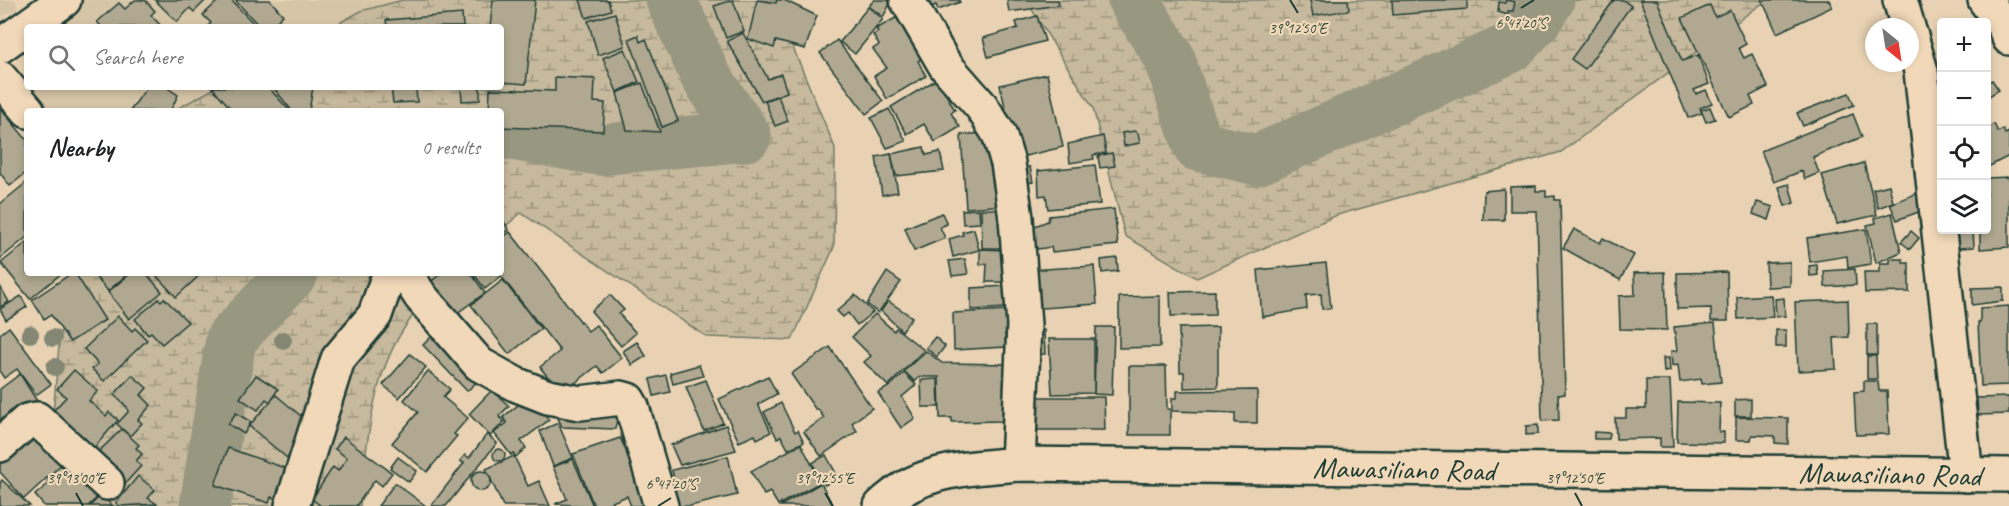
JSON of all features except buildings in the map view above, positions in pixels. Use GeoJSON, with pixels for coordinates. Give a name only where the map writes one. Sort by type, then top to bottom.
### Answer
{"type":"FeatureCollection","features":[{"type":"Feature","properties":{"kind":"street"},"geometry":{"type":"LineString","coordinates":[[31,24],[64,0]]}},
{"type":"Feature","properties":{"kind":"street"},"geometry":{"type":"LineString","coordinates":[[907,0],[945,65],[982,107],[999,134],[1008,163],[1016,218],[1024,325],[1018,464]]}},
{"type":"Feature","properties":{"kind":"street"},"geometry":{"type":"LineString","coordinates":[[1900,0],[1905,18]]}},
{"type":"Feature","properties":{"kind":"street"},"geometry":{"type":"LineString","coordinates":[[1985,0],[2009,38]]}},
{"type":"Feature","properties":{"kind":"street"},"geometry":{"type":"LineString","coordinates":[[0,46],[24,29]]}},
{"type":"Feature","properties":{"kind":"street"},"geometry":{"type":"LineString","coordinates":[[1919,64],[1966,475]]}},
{"type":"Feature","properties":{"kind":"street"},"geometry":{"type":"LineString","coordinates":[[0,78],[25,108]]}},
{"type":"Feature","properties":{"kind":"street"},"geometry":{"type":"LineString","coordinates":[[292,506],[338,359],[375,315],[386,283],[396,276]]}},
{"type":"Feature","properties":{"kind":"street"},"geometry":{"type":"LineString","coordinates":[[400,276],[410,280],[421,297],[478,364],[515,384],[548,397],[580,402],[621,398],[628,400],[662,506]]}},
{"type":"Feature","properties":{"kind":"street"},"geometry":{"type":"LineString","coordinates":[[0,445],[27,421],[38,419],[107,483]]}},
{"type":"Feature","properties":{"kind":"street","name":"Mawasiliano Road"},"geometry":{"type":"LineString","coordinates":[[881,506],[896,491],[935,473],[1018,464],[2009,475]]}},
{"type":"Feature","properties":{"kind":"shaded area"},"geometry":{"type":"Polygon","coordinates":[[[0,0],[15,0],[18,9],[0,17],[0,0]]]}},
{"type":"Feature","properties":{"kind":"shaded area"},"geometry":{"type":"Polygon","coordinates":[[[57,0],[639,0],[504,109],[38,108],[31,90],[504,90],[504,24],[40,24],[57,0]]]}},
{"type":"Feature","properties":{"kind":"green space"},"geometry":{"type":"Polygon","coordinates":[[[403,0],[783,0],[779,14],[835,148],[834,247],[792,340],[707,337],[521,213],[504,227],[504,108],[178,108],[212,90],[504,90],[504,24],[337,24],[361,11],[403,0]]]}},
{"type":"Feature","properties":{"kind":"green space"},"geometry":{"type":"Polygon","coordinates":[[[1026,0],[1775,0],[1760,5],[1561,152],[1337,215],[1197,278],[1125,236],[1093,108],[1026,0]]]}},
{"type":"Feature","properties":{"kind":"green space"},"geometry":{"type":"Polygon","coordinates":[[[77,276],[450,276],[412,317],[398,338],[388,360],[373,407],[360,506],[45,506],[60,334],[77,276]]]}},
{"type":"Feature","properties":{"kind":"waterway"},"geometry":{"type":"LineString","coordinates":[[504,134],[598,150],[746,136],[706,77],[671,0]]}},
{"type":"Feature","properties":{"kind":"waterway"},"geometry":{"type":"LineString","coordinates":[[1133,0],[1169,57],[1198,146],[1257,160],[1510,48],[1537,19],[1549,0]]}},
{"type":"Feature","properties":{"kind":"waterway"},"geometry":{"type":"LineString","coordinates":[[205,506],[231,339],[290,276]]}}]}
